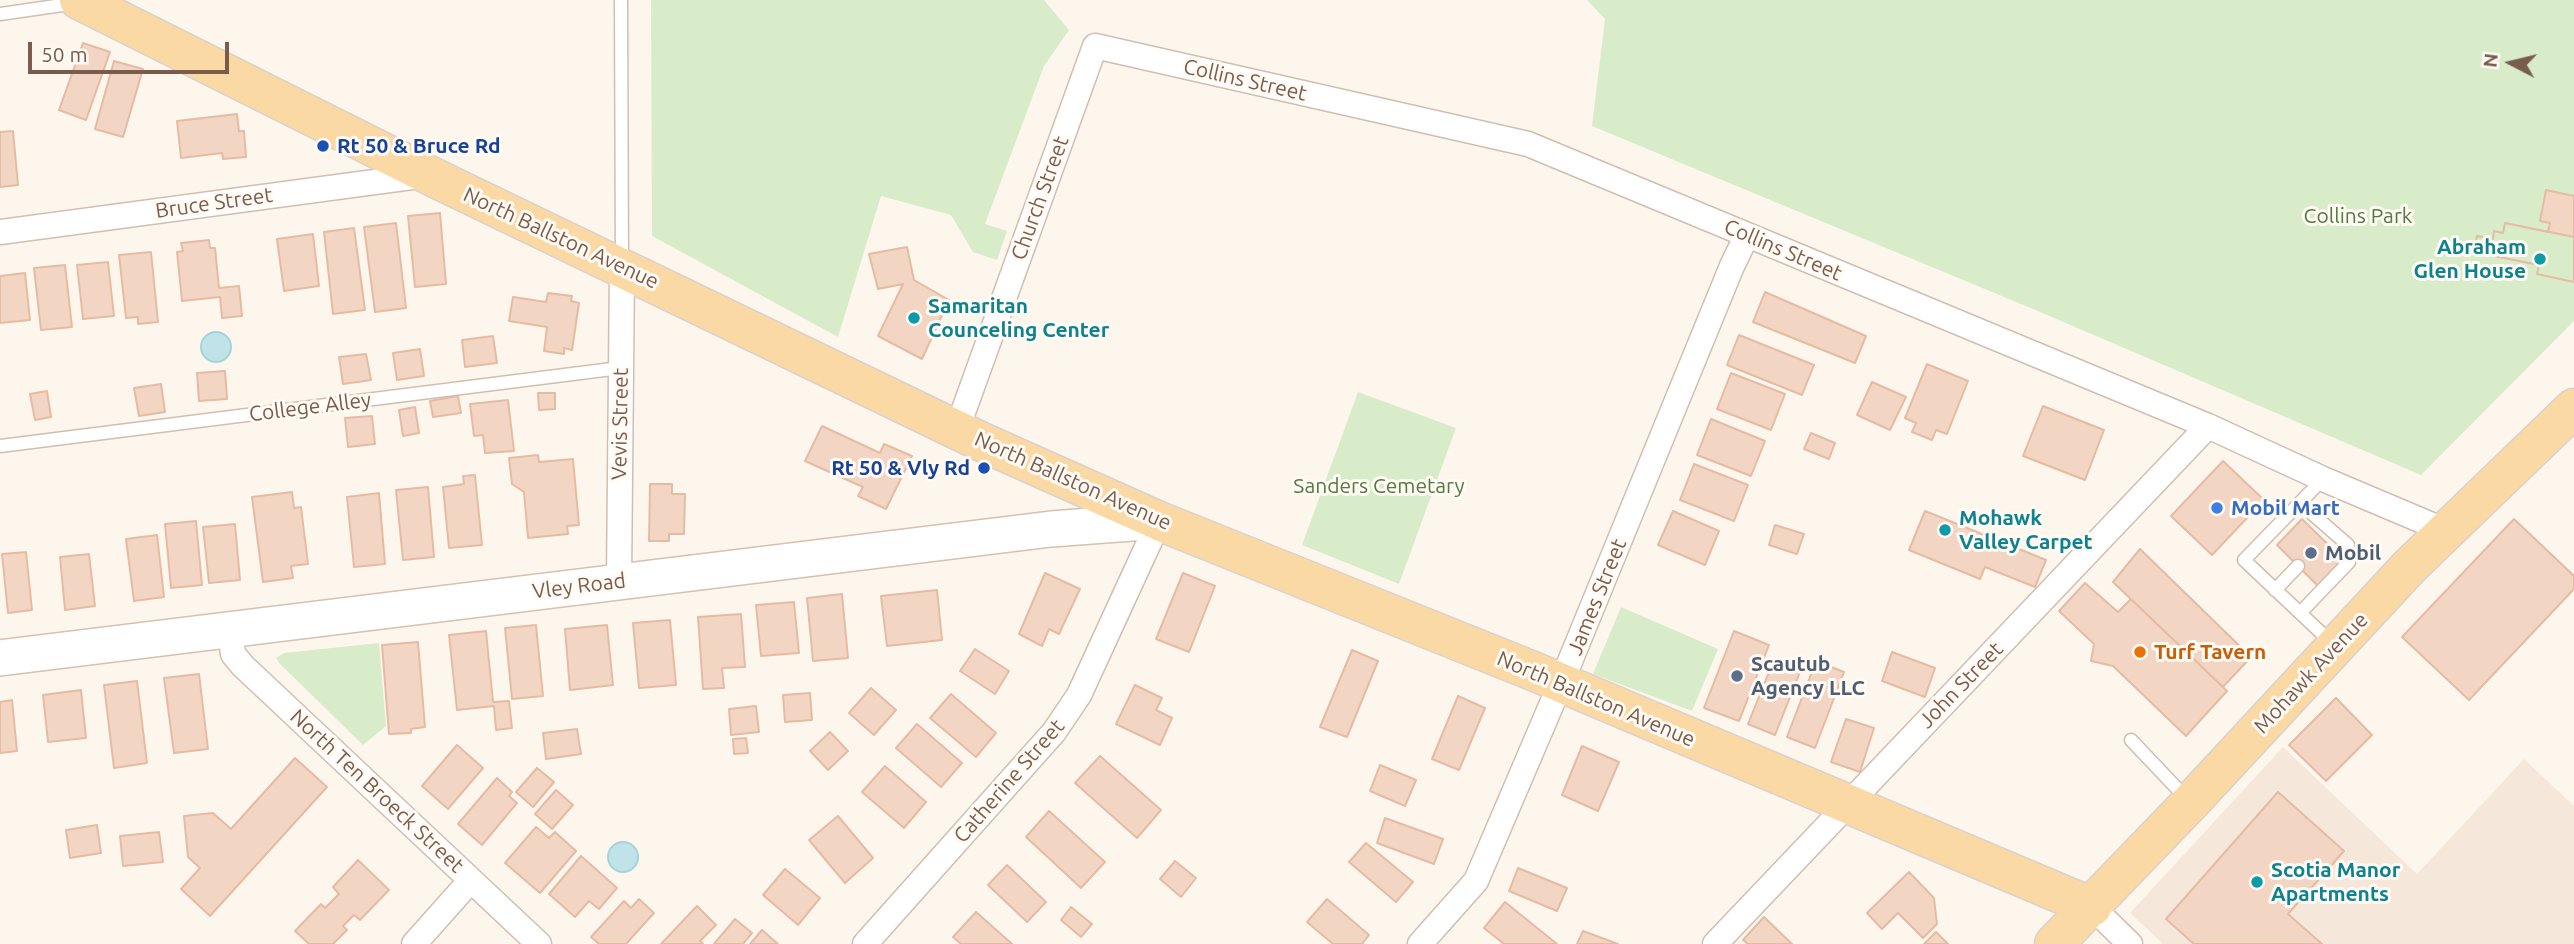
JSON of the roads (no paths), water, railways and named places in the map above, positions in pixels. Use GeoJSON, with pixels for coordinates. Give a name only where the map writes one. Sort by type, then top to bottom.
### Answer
{"type":"FeatureCollection","features":[{"type":"Feature","properties":{"kind":"main road","name":"North Ballston Avenue"},"geometry":{"type":"LineString","coordinates":[[80,1],[428,175],[957,429],[1159,521],[1561,683],[2092,907]]}},
{"type":"Feature","properties":{"kind":"main road","name":"Mohawk Avenue"},"geometry":{"type":"LineString","coordinates":[[2054,944],[2446,531],[2574,408]]}},
{"type":"Feature","properties":{"kind":"street","name":"Collins Street"},"geometry":{"type":"LineString","coordinates":[[1095,46],[1528,144],[2208,426],[2322,479],[2446,531]]}},
{"type":"Feature","properties":{"kind":"street","name":"Church Street"},"geometry":{"type":"LineString","coordinates":[[957,429],[1095,46]]}},
{"type":"Feature","properties":{"kind":"street","name":"Bruce Street"},"geometry":{"type":"LineString","coordinates":[[0,232],[428,175]]}},
{"type":"Feature","properties":{"kind":"street","name":"James Street"},"geometry":{"type":"LineString","coordinates":[[1420,944],[1476,881],[1747,235]]}},
{"type":"Feature","properties":{"kind":"street","name":"Vevis Street"},"geometry":{"type":"LineString","coordinates":[[619,581],[622,268]]}},
{"type":"Feature","properties":{"kind":"street","name":"John Street"},"geometry":{"type":"LineString","coordinates":[[1715,944],[2208,426]]}},
{"type":"Feature","properties":{"kind":"street","name":"Vley Road"},"geometry":{"type":"LineString","coordinates":[[0,658],[1051,529],[1159,521]]}},
{"type":"Feature","properties":{"kind":"street","name":"Catherine Street"},"geometry":{"type":"LineString","coordinates":[[865,944],[1054,732],[1079,695],[1159,521]]}},
{"type":"Feature","properties":{"kind":"street","name":"North Ten Broeck Street"},"geometry":{"type":"LineString","coordinates":[[230,630],[233,654],[243,666],[471,880],[530,941]]}},
{"type":"Feature","properties":{"kind":"street"},"geometry":{"type":"LineString","coordinates":[[414,944],[471,880]]}},
{"type":"Feature","properties":{"kind":"street"},"geometry":{"type":"LineString","coordinates":[[2092,907],[2130,944]]}},
{"type":"Feature","properties":{"kind":"lane"},"geometry":{"type":"LineString","coordinates":[[621,0],[622,268]]}},
{"type":"Feature","properties":{"kind":"lane"},"geometry":{"type":"LineString","coordinates":[[0,14],[80,1]]}},
{"type":"Feature","properties":{"kind":"lane","name":"College Alley"},"geometry":{"type":"LineString","coordinates":[[0,446],[620,368]]}},
{"type":"Feature","properties":{"kind":"lane"},"geometry":{"type":"LineString","coordinates":[[2322,479],[2301,504],[2244,560],[2336,647]]}},
{"type":"Feature","properties":{"kind":"lane"},"geometry":{"type":"LineString","coordinates":[[2300,613],[2349,562],[2348,545],[2329,536],[2301,504]]}},
{"type":"Feature","properties":{"kind":"lane"},"geometry":{"type":"LineString","coordinates":[[2275,590],[2298,566]]}},
{"type":"Feature","properties":{"kind":"lane"},"geometry":{"type":"LineString","coordinates":[[2131,740],[2190,803]]}},
{"type":"Feature","properties":{"kind":"water"},"geometry":{"type":"Polygon","coordinates":[[[216,332],[222,333],[230,341],[230,353],[222,361],[216,362],[210,361],[202,353],[201,347],[202,341],[210,333],[216,332]]]}},
{"type":"Feature","properties":{"kind":"water"},"geometry":{"type":"Polygon","coordinates":[[[623,842],[634,846],[638,857],[634,868],[623,872],[612,868],[608,857],[612,846],[623,842]]]}},
{"type":"Feature","properties":{"kind":"place","name":"Rt 50 & Bruce Rd"},"geometry":{"type":"Point","coordinates":[323,146]}},
{"type":"Feature","properties":{"kind":"place","name":"Abraham Glen House"},"geometry":{"type":"Point","coordinates":[2540,259]}},
{"type":"Feature","properties":{"kind":"place","name":"Samaritan Counceling Center"},"geometry":{"type":"Point","coordinates":[914,318]}},
{"type":"Feature","properties":{"kind":"place","name":"Rt 50 & Vly Rd"},"geometry":{"type":"Point","coordinates":[984,468]}},
{"type":"Feature","properties":{"kind":"place","name":"Mobil Mart"},"geometry":{"type":"Point","coordinates":[2217,508]}},
{"type":"Feature","properties":{"kind":"place","name":"Mohawk Valley Carpet"},"geometry":{"type":"Point","coordinates":[1945,530]}},
{"type":"Feature","properties":{"kind":"place","name":"Mobil"},"geometry":{"type":"Point","coordinates":[2311,553]}},
{"type":"Feature","properties":{"kind":"place","name":"Turf Tavern"},"geometry":{"type":"Point","coordinates":[2140,652]}},
{"type":"Feature","properties":{"kind":"place","name":"Scautub Agency LLC"},"geometry":{"type":"Point","coordinates":[1737,676]}},
{"type":"Feature","properties":{"kind":"place","name":"Scotia Manor Apartments"},"geometry":{"type":"Point","coordinates":[2257,882]}},
{"type":"Feature","properties":{"kind":"park label","name":"Collins Park"},"geometry":{"type":"Point","coordinates":[2358,216]}},
{"type":"Feature","properties":{"kind":"park label","name":"Sanders Cemetary"},"geometry":{"type":"Point","coordinates":[1379,486]}}]}
